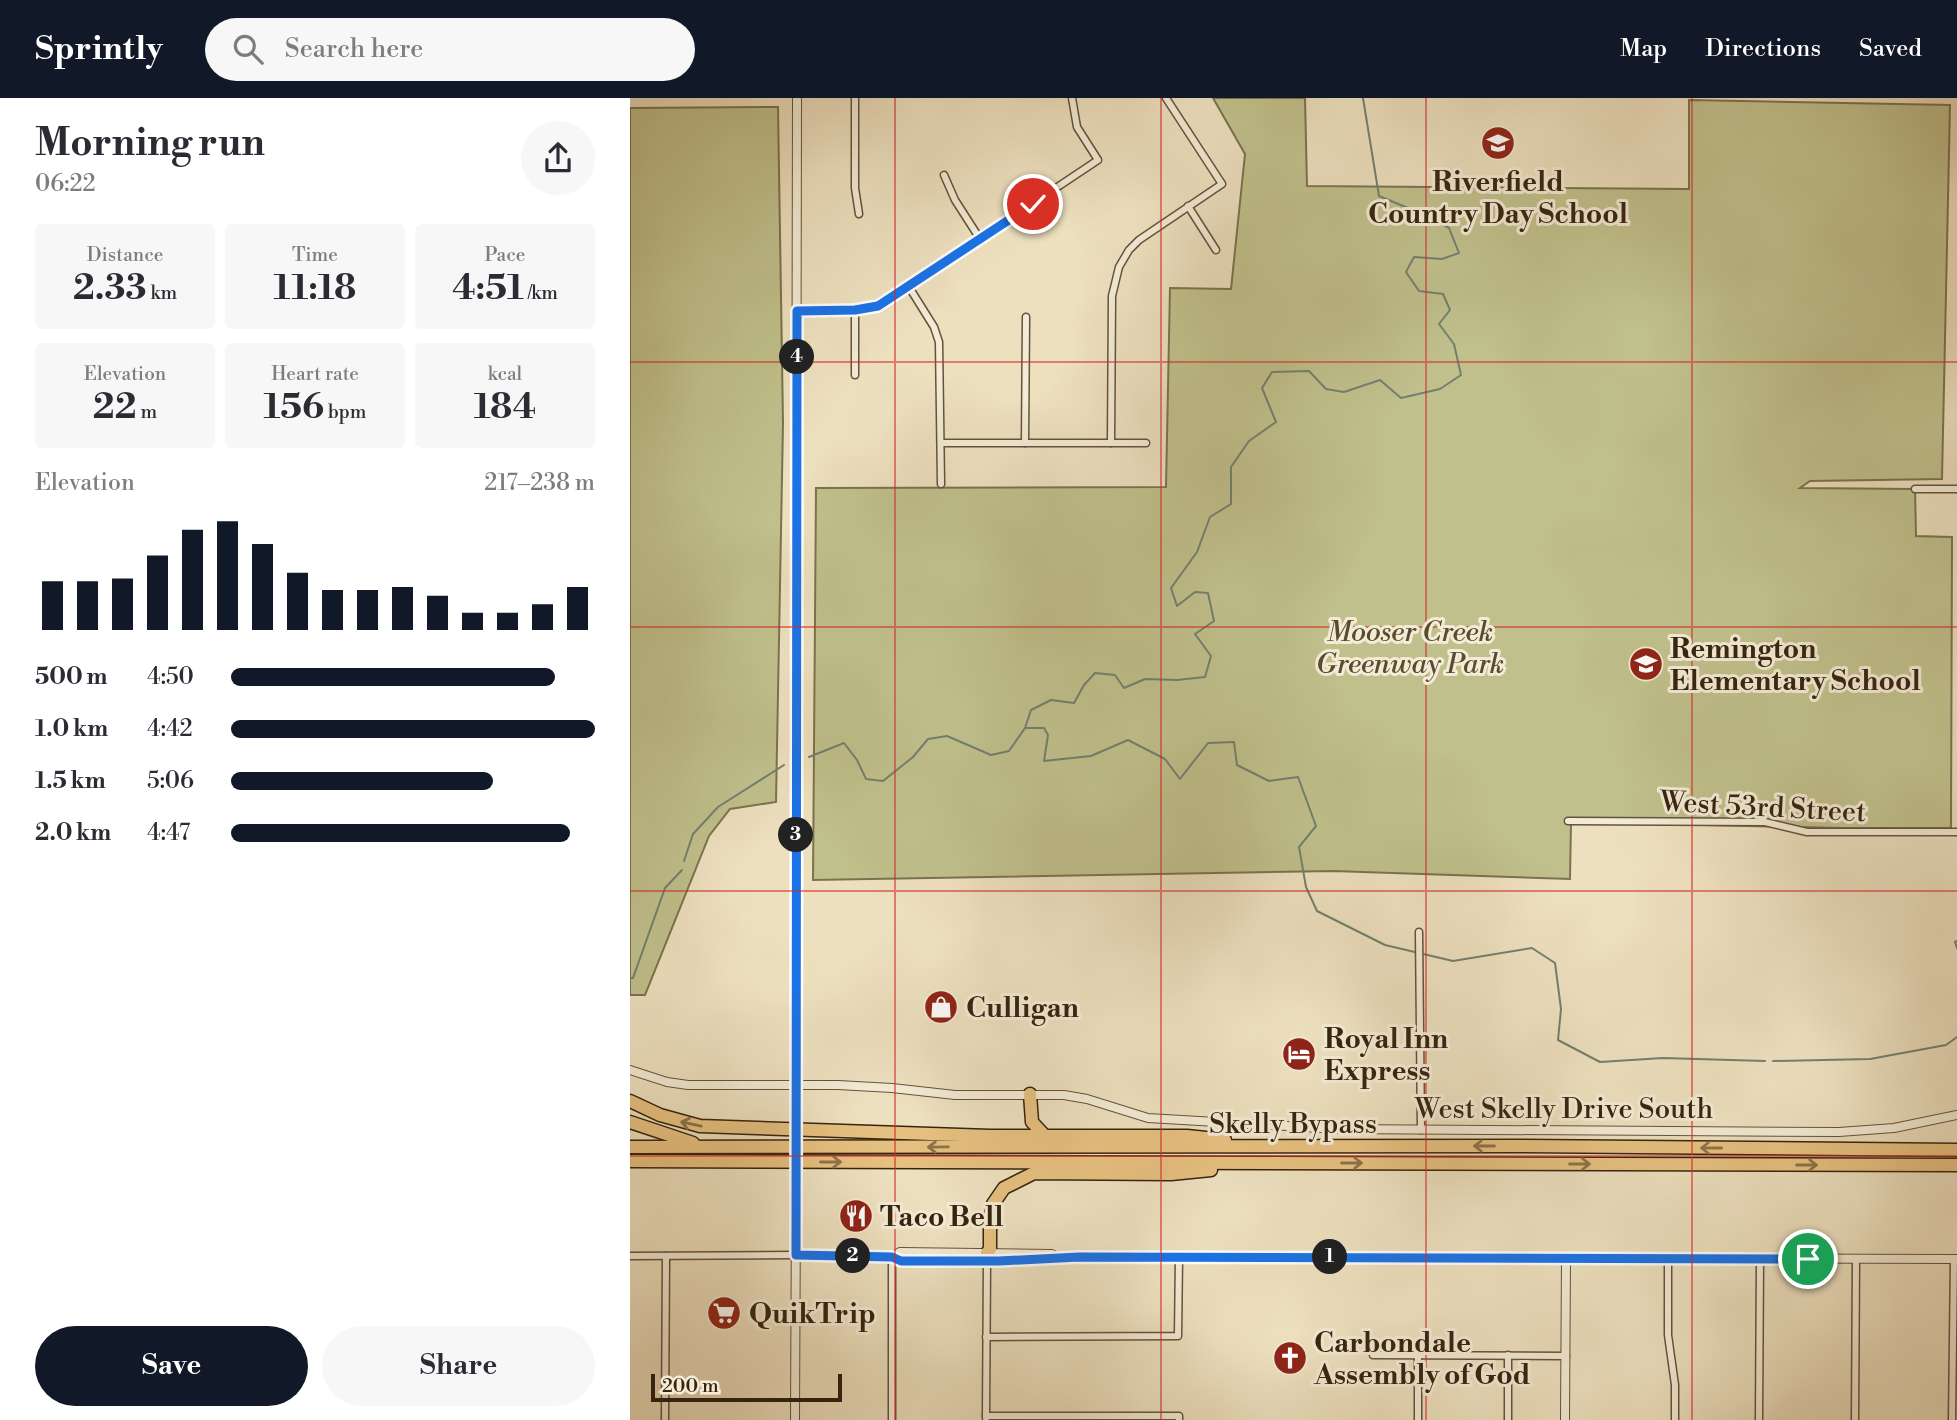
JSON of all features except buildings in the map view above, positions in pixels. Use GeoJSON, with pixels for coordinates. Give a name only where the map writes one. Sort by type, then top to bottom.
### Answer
{"type":"FeatureCollection","features":[{"type":"Feature","properties":{"kind":"highway"},"geometry":{"type":"LineString","coordinates":[[1030,1094],[1032,1122],[1046,1136]]}},
{"type":"Feature","properties":{"kind":"highway"},"geometry":{"type":"LineString","coordinates":[[630,1101],[660,1115],[700,1126],[1046,1136],[1187,1136],[1284,1147]]}},
{"type":"Feature","properties":{"kind":"highway"},"geometry":{"type":"LineString","coordinates":[[630,1122],[707,1147]]}},
{"type":"Feature","properties":{"kind":"highway","name":"Skelly Bypass"},"geometry":{"type":"LineString","coordinates":[[630,1147],[1957,1147]]}},
{"type":"Feature","properties":{"kind":"highway","name":"Skelly Bypass"},"geometry":{"type":"LineString","coordinates":[[630,1161],[1957,1165]]}},
{"type":"Feature","properties":{"kind":"highway"},"geometry":{"type":"LineString","coordinates":[[987,1257],[993,1204],[1004,1188],[1034,1173],[1171,1174],[1284,1162]]}},
{"type":"Feature","properties":{"kind":"street"},"geometry":{"type":"LineString","coordinates":[[795,1420],[797,98]]}},
{"type":"Feature","properties":{"kind":"street"},"geometry":{"type":"LineString","coordinates":[[855,98],[855,188],[859,214]]}},
{"type":"Feature","properties":{"kind":"street"},"geometry":{"type":"LineString","coordinates":[[797,311],[855,310],[878,306],[1098,160],[1077,127],[1072,98]]}},
{"type":"Feature","properties":{"kind":"street"},"geometry":{"type":"LineString","coordinates":[[1111,443],[1112,308],[1116,275],[1134,244],[1222,184],[1166,98]]}},
{"type":"Feature","properties":{"kind":"street"},"geometry":{"type":"LineString","coordinates":[[944,175],[955,200],[980,239]]}},
{"type":"Feature","properties":{"kind":"street"},"geometry":{"type":"LineString","coordinates":[[1188,206],[1216,250]]}},
{"type":"Feature","properties":{"kind":"street"},"geometry":{"type":"LineString","coordinates":[[909,287],[934,327],[939,342],[941,484]]}},
{"type":"Feature","properties":{"kind":"street"},"geometry":{"type":"LineString","coordinates":[[855,310],[855,374]]}},
{"type":"Feature","properties":{"kind":"street"},"geometry":{"type":"LineString","coordinates":[[1025,443],[1026,317]]}},
{"type":"Feature","properties":{"kind":"street"},"geometry":{"type":"LineString","coordinates":[[941,443],[1146,443]]}},
{"type":"Feature","properties":{"kind":"street"},"geometry":{"type":"LineString","coordinates":[[1915,489],[1957,489]]}},
{"type":"Feature","properties":{"kind":"street","name":"West 53rd Street"},"geometry":{"type":"LineString","coordinates":[[1568,821],[1765,822],[1807,832],[1957,832]]}},
{"type":"Feature","properties":{"kind":"street"},"geometry":{"type":"LineString","coordinates":[[1419,932],[1421,1130]]}},
{"type":"Feature","properties":{"kind":"street","name":"West Skelly Drive South"},"geometry":{"type":"LineString","coordinates":[[630,1070],[660,1080],[688,1085],[892,1087],[955,1095],[1070,1095],[1149,1118],[1338,1129],[1839,1132],[1894,1128],[1957,1115]]}},
{"type":"Feature","properties":{"kind":"street"},"geometry":{"type":"LineString","coordinates":[[665,1420],[666,1255]]}},
{"type":"Feature","properties":{"kind":"street"},"geometry":{"type":"LineString","coordinates":[[630,1256],[796,1255],[892,1257],[901,1261],[987,1257],[1955,1259],[1952,1420]]}},
{"type":"Feature","properties":{"kind":"street"},"geometry":{"type":"LineString","coordinates":[[892,1257],[892,1420]]}},
{"type":"Feature","properties":{"kind":"street"},"geometry":{"type":"LineString","coordinates":[[987,1257],[986,1418],[1180,1418]]}},
{"type":"Feature","properties":{"kind":"street"},"geometry":{"type":"LineString","coordinates":[[986,1337],[1178,1336],[1179,1257]]}},
{"type":"Feature","properties":{"kind":"street"},"geometry":{"type":"LineString","coordinates":[[1566,1257],[1566,1420]]}},
{"type":"Feature","properties":{"kind":"street"},"geometry":{"type":"LineString","coordinates":[[1668,1258],[1668,1335],[1675,1385],[1675,1420]]}},
{"type":"Feature","properties":{"kind":"street"},"geometry":{"type":"LineString","coordinates":[[1759,1420],[1760,1258]]}},
{"type":"Feature","properties":{"kind":"street"},"geometry":{"type":"LineString","coordinates":[[1855,1420],[1856,1259]]}},
{"type":"Feature","properties":{"kind":"street"},"geometry":{"type":"LineString","coordinates":[[1373,1355],[1566,1356]]}},
{"type":"Feature","properties":{"kind":"street"},"geometry":{"type":"LineString","coordinates":[[1508,1355],[1508,1420]]}},
{"type":"Feature","properties":{"kind":"street"},"geometry":{"type":"LineString","coordinates":[[1418,1356],[1418,1420]]}},
{"type":"Feature","properties":{"kind":"green space","name":"Mooser Creek Greenway Park"},"geometry":{"type":"Polygon","coordinates":[[[1213,98],[1305,98],[1307,186],[1689,189],[1689,100],[1950,105],[1942,479],[1810,481],[1800,488],[1915,489],[1916,536],[1952,537],[1951,828],[1571,822],[1570,879],[1333,871],[813,880],[816,488],[1166,487],[1170,288],[1231,289],[1245,154],[1213,98]]]}},
{"type":"Feature","properties":{"kind":"green space"},"geometry":{"type":"Polygon","coordinates":[[[778,107],[783,423],[776,802],[730,809],[709,836],[645,995],[630,995],[630,108],[778,107]]]}},
{"type":"Feature","properties":{"kind":"waterway"},"geometry":{"type":"LineString","coordinates":[[809,757],[844,743],[857,760],[866,779],[883,781],[913,757],[928,739],[947,736],[991,755],[1009,751],[1025,728],[1031,710],[1051,700],[1074,703],[1084,685],[1095,673],[1115,675],[1124,688],[1145,679],[1205,677],[1211,656],[1195,634],[1214,621],[1208,593],[1195,592],[1177,606],[1171,588],[1197,552],[1210,517],[1231,504],[1231,467],[1249,441],[1276,422],[1262,388],[1272,372],[1309,371],[1326,389],[1344,392],[1380,380],[1401,398],[1440,389],[1461,375],[1454,344],[1439,324],[1450,310],[1443,294],[1419,291],[1406,272],[1414,257],[1442,259],[1459,253],[1449,228],[1379,196],[1363,98]]}},
{"type":"Feature","properties":{"kind":"waterway"},"geometry":{"type":"LineString","coordinates":[[1026,728],[1044,728],[1048,735],[1044,761],[1091,756],[1128,740],[1165,759],[1180,779],[1208,743],[1234,742],[1237,765],[1269,781],[1298,777],[1316,826],[1299,847],[1306,887],[1317,911],[1385,945],[1453,961],[1532,948],[1555,963],[1561,1009],[1558,1040],[1600,1062],[1663,1058],[1765,1061]]}},
{"type":"Feature","properties":{"kind":"waterway"},"geometry":{"type":"LineString","coordinates":[[684,861],[693,834],[718,807],[784,765]]}},
{"type":"Feature","properties":{"kind":"waterway"},"geometry":{"type":"LineString","coordinates":[[630,978],[633,978],[665,888],[682,870]]}},
{"type":"Feature","properties":{"kind":"waterway"},"geometry":{"type":"LineString","coordinates":[[1957,941],[1957,948]]}},
{"type":"Feature","properties":{"kind":"waterway"},"geometry":{"type":"LineString","coordinates":[[1773,1061],[1870,1059],[1946,1045],[1957,1037]]}},
{"type":"Feature","properties":{"kind":"place","name":"Riverfield Country Day School"},"geometry":{"type":"Point","coordinates":[1498,143]}},
{"type":"Feature","properties":{"kind":"place","name":"Remington Elementary School"},"geometry":{"type":"Point","coordinates":[1646,664]}},
{"type":"Feature","properties":{"kind":"place","name":"Culligan"},"geometry":{"type":"Point","coordinates":[941,1007]}},
{"type":"Feature","properties":{"kind":"place","name":"Royal Inn Express"},"geometry":{"type":"Point","coordinates":[1299,1054]}},
{"type":"Feature","properties":{"kind":"place","name":"Taco Bell"},"geometry":{"type":"Point","coordinates":[856,1216]}},
{"type":"Feature","properties":{"kind":"place","name":"QuikTrip"},"geometry":{"type":"Point","coordinates":[724,1313]}},
{"type":"Feature","properties":{"kind":"place","name":"Carbondale Assembly of God"},"geometry":{"type":"Point","coordinates":[1290,1358]}},
{"type":"Feature","properties":{"kind":"route"},"geometry":{"type":"LineString","coordinates":[[1033,204],[878,306],[855,310],[797,311],[796,1255],[892,1257],[901,1261],[1079,1257],[1808,1259]]}}]}
